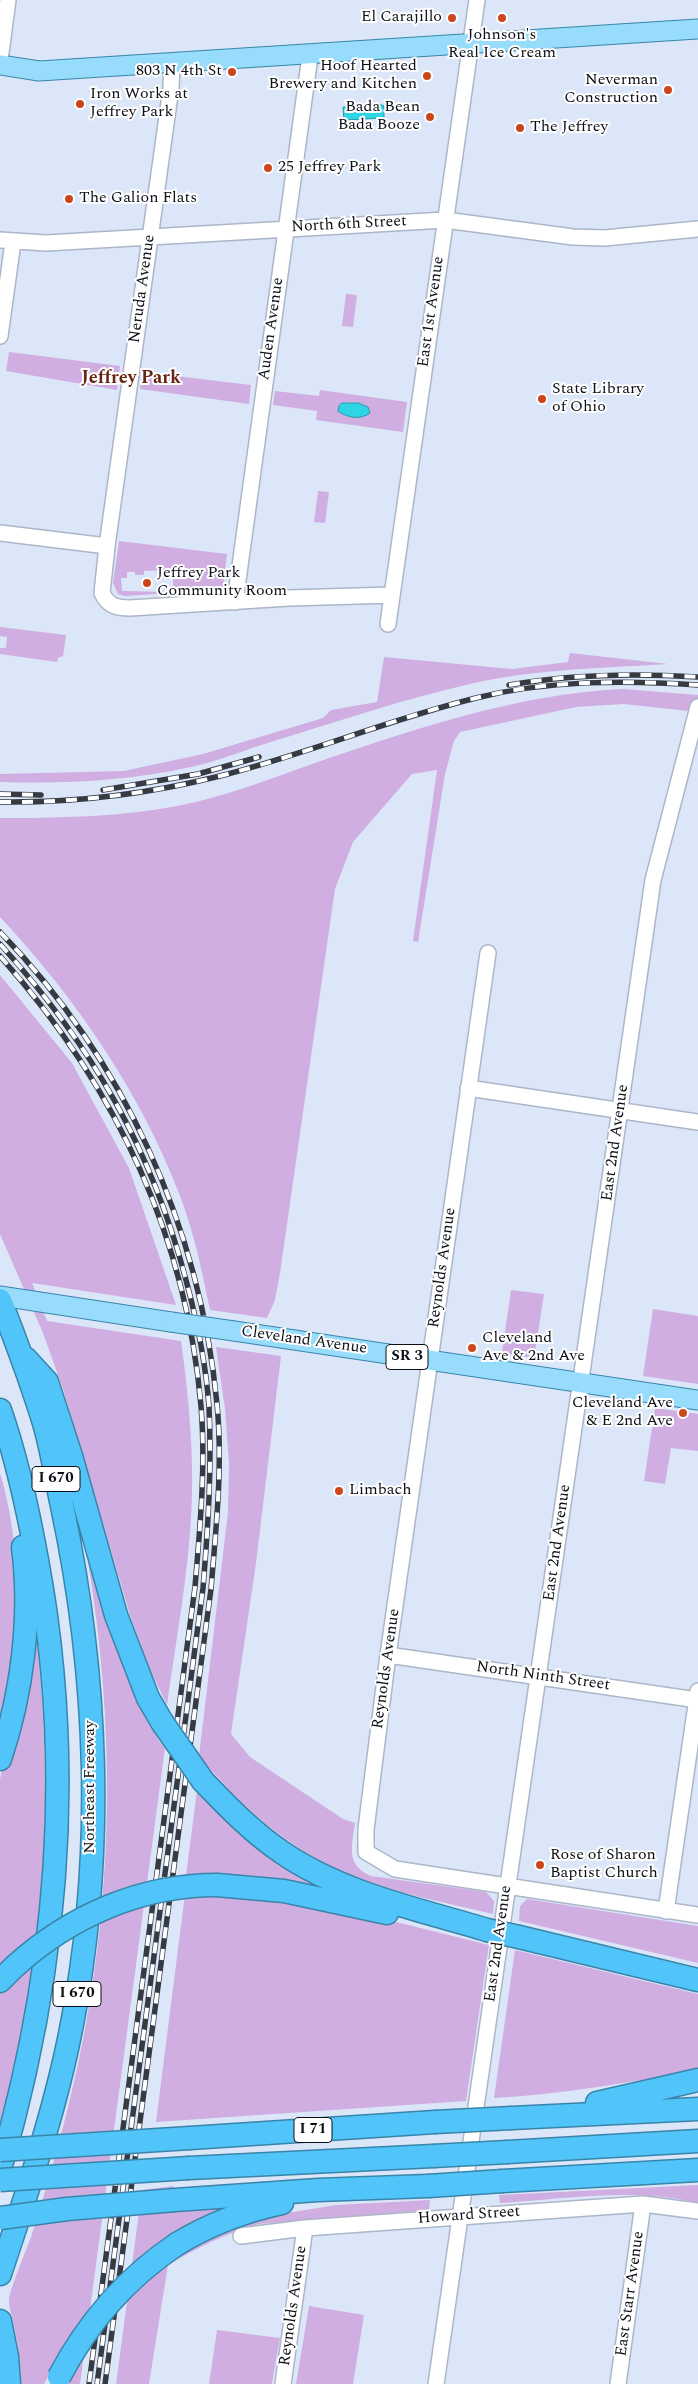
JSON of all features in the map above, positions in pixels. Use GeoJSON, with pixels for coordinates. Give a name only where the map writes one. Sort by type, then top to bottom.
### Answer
{"type":"FeatureCollection","features":[{"type":"Feature","properties":{"kind":"highway","name":"Northeast Freeway"},"geometry":{"type":"LineString","coordinates":[[0,1300],[22,1354],[45,1426],[68,1533],[91,1704],[94,1785],[84,1952],[72,2025],[55,2095],[0,2274]]}},
{"type":"Feature","properties":{"kind":"highway"},"geometry":{"type":"LineString","coordinates":[[22,1354],[47,1382],[71,1456],[116,1615],[148,1698],[162,1722],[203,1781],[253,1831],[284,1854],[319,1873],[355,1889],[487,1930],[698,1980]]}},
{"type":"Feature","properties":{"kind":"highway","name":"Northeast Freeway"},"geometry":{"type":"LineString","coordinates":[[0,2169],[29,2059],[44,1978],[53,1906],[58,1828],[58,1750],[53,1664],[28,1508],[3,1420]]}},
{"type":"Feature","properties":{"kind":"highway"},"geometry":{"type":"LineString","coordinates":[[0,1760],[19,1678],[25,1604],[23,1551],[3,1420]]}},
{"type":"Feature","properties":{"kind":"highway"},"geometry":{"type":"LineString","coordinates":[[7,1974],[33,1949],[61,1930],[114,1904],[177,1887],[217,1885],[284,1891],[433,1924],[487,1930]]}},
{"type":"Feature","properties":{"kind":"highway"},"geometry":{"type":"LineString","coordinates":[[559,2115],[612,2098],[698,2080]]}},
{"type":"Feature","properties":{"kind":"highway","name":"I 71"},"geometry":{"type":"LineString","coordinates":[[0,2150],[435,2122],[698,2109]]}},
{"type":"Feature","properties":{"kind":"highway","name":"I 71"},"geometry":{"type":"LineString","coordinates":[[0,2180],[698,2141]]}},
{"type":"Feature","properties":{"kind":"highway"},"geometry":{"type":"LineString","coordinates":[[0,2218],[66,2209],[318,2190],[358,2190],[698,2170]]}},
{"type":"Feature","properties":{"kind":"highway"},"geometry":{"type":"LineString","coordinates":[[57,2381],[86,2329],[101,2310],[126,2282],[176,2244],[205,2228],[255,2208],[358,2190]]}},
{"type":"Feature","properties":{"kind":"highway"},"geometry":{"type":"LineString","coordinates":[[1,2326],[9,2384]]}},
{"type":"Feature","properties":{"kind":"main road"},"geometry":{"type":"LineString","coordinates":[[0,65],[39,71],[310,56],[698,29]]}},
{"type":"Feature","properties":{"kind":"main road","name":"Cleveland Avenue"},"geometry":{"type":"LineString","coordinates":[[0,1296],[698,1400]]}},
{"type":"Feature","properties":{"kind":"street"},"geometry":{"type":"LineString","coordinates":[[0,60],[8,0]]}},
{"type":"Feature","properties":{"kind":"street","name":"East 1st Avenue"},"geometry":{"type":"LineString","coordinates":[[388,624],[477,0]]}},
{"type":"Feature","properties":{"kind":"street","name":"Auden Avenue"},"geometry":{"type":"LineString","coordinates":[[235,602],[310,56]]}},
{"type":"Feature","properties":{"kind":"street","name":"Neruda Avenue"},"geometry":{"type":"LineString","coordinates":[[172,63],[172,84],[102,593],[105,600],[117,608],[235,602]]}},
{"type":"Feature","properties":{"kind":"street","name":"North 6th Street"},"geometry":{"type":"LineString","coordinates":[[6,241],[46,243],[445,220],[582,237],[605,238],[698,229]]}},
{"type":"Feature","properties":{"kind":"street"},"geometry":{"type":"LineString","coordinates":[[0,336],[6,241]]}},
{"type":"Feature","properties":{"kind":"street"},"geometry":{"type":"LineString","coordinates":[[0,533],[107,546]]}},
{"type":"Feature","properties":{"kind":"street"},"geometry":{"type":"LineString","coordinates":[[235,602],[289,598],[392,595]]}},
{"type":"Feature","properties":{"kind":"street","name":"East 2nd Avenue"},"geometry":{"type":"LineString","coordinates":[[436,2384],[653,880],[698,707]]}},
{"type":"Feature","properties":{"kind":"street","name":"Reynolds Avenue"},"geometry":{"type":"LineString","coordinates":[[488,953],[388,1655],[366,1829],[366,1852],[395,1869],[508,1886]]}},
{"type":"Feature","properties":{"kind":"street"},"geometry":{"type":"LineString","coordinates":[[468,1088],[698,1122]]}},
{"type":"Feature","properties":{"kind":"street","name":"North Ninth Street"},"geometry":{"type":"LineString","coordinates":[[388,1655],[539,1677],[698,1697]]}},
{"type":"Feature","properties":{"kind":"street"},"geometry":{"type":"LineString","coordinates":[[666,1911],[698,1697]]}},
{"type":"Feature","properties":{"kind":"street"},"geometry":{"type":"LineString","coordinates":[[508,1886],[698,1915]]}},
{"type":"Feature","properties":{"kind":"street","name":"Howard Street"},"geometry":{"type":"LineString","coordinates":[[241,2236],[305,2228],[644,2204],[698,2211]]}},
{"type":"Feature","properties":{"kind":"street","name":"East Starr Avenue"},"geometry":{"type":"LineString","coordinates":[[618,2384],[644,2204]]}},
{"type":"Feature","properties":{"kind":"street","name":"Reynolds Avenue"},"geometry":{"type":"LineString","coordinates":[[283,2384],[305,2228]]}},
{"type":"Feature","properties":{"kind":"shaded area"},"geometry":{"type":"Polygon","coordinates":[[[346,294],[357,295],[353,327],[342,326],[346,294]]]}},
{"type":"Feature","properties":{"kind":"shaded area"},"geometry":{"type":"Polygon","coordinates":[[[9,352],[120,366],[117,390],[6,371],[9,352]]]}},
{"type":"Feature","properties":{"kind":"shaded area"},"geometry":{"type":"Polygon","coordinates":[[[142,372],[251,385],[249,404],[140,389],[142,372]]]}},
{"type":"Feature","properties":{"kind":"shaded area"},"geometry":{"type":"Polygon","coordinates":[[[320,390],[407,402],[403,432],[316,420],[317,411],[273,405],[275,391],[319,396],[320,390]],[[347,402],[345,416],[358,417],[368,407],[358,403],[347,402]]]}},
{"type":"Feature","properties":{"kind":"shaded area"},"geometry":{"type":"Polygon","coordinates":[[[318,491],[329,492],[325,523],[314,522],[318,491]]]}},
{"type":"Feature","properties":{"kind":"shaded area"},"geometry":{"type":"Polygon","coordinates":[[[119,541],[227,554],[221,590],[125,596],[118,594],[113,583],[119,541]],[[164,570],[144,571],[144,575],[135,575],[135,572],[127,572],[127,578],[121,578],[122,591],[166,592],[166,589],[173,588],[173,576],[164,576],[164,570]]]}},
{"type":"Feature","properties":{"kind":"shaded area"},"geometry":{"type":"Polygon","coordinates":[[[0,627],[66,635],[63,656],[58,658],[57,662],[0,654],[0,648],[6,648],[7,637],[0,636],[0,627]]]}},
{"type":"Feature","properties":{"kind":"shaded area"},"geometry":{"type":"Polygon","coordinates":[[[570,653],[668,664],[544,672],[470,684],[421,696],[264,744],[212,762],[167,772],[96,781],[0,782],[0,774],[124,771],[203,754],[323,718],[331,710],[377,702],[384,657],[512,669],[568,662],[570,653]]]}},
{"type":"Feature","properties":{"kind":"shaded area"},"geometry":{"type":"Polygon","coordinates":[[[623,689],[698,695],[698,712],[624,704],[576,707],[460,732],[454,741],[445,774],[418,942],[413,941],[437,770],[412,774],[353,842],[335,889],[275,1300],[267,1318],[210,1310],[185,1210],[146,1120],[104,1048],[80,1013],[28,948],[0,917],[0,818],[111,815],[177,806],[229,793],[390,738],[466,715],[544,698],[583,692],[623,689]]]}},
{"type":"Feature","properties":{"kind":"shaded area"},"geometry":{"type":"Polygon","coordinates":[[[0,975],[72,1063],[129,1168],[176,1305],[32,1283],[47,1321],[181,1341],[190,1419],[192,1496],[188,1556],[167,1705],[150,1670],[130,1615],[63,1389],[43,1333],[0,1234],[0,975]]]}},
{"type":"Feature","properties":{"kind":"shaded area"},"geometry":{"type":"Polygon","coordinates":[[[511,1290],[544,1294],[534,1358],[502,1353],[511,1290]]]}},
{"type":"Feature","properties":{"kind":"shaded area"},"geometry":{"type":"Polygon","coordinates":[[[653,1309],[698,1316],[698,1384],[643,1376],[653,1309]]]}},
{"type":"Feature","properties":{"kind":"shaded area"},"geometry":{"type":"Polygon","coordinates":[[[216,1347],[281,1356],[256,1563],[231,1734],[250,1757],[343,1819],[355,1823],[352,1854],[357,1866],[363,1872],[371,1876],[486,1892],[494,1901],[493,1914],[389,1888],[339,1870],[315,1858],[280,1835],[255,1814],[220,1780],[199,1756],[228,1512],[229,1463],[225,1409],[216,1347]]]}},
{"type":"Feature","properties":{"kind":"shaded area"},"geometry":{"type":"Polygon","coordinates":[[[655,1408],[698,1414],[698,1451],[671,1448],[665,1484],[644,1481],[655,1408]]]}},
{"type":"Feature","properties":{"kind":"shaded area"},"geometry":{"type":"Polygon","coordinates":[[[0,1473],[11,1519],[17,1590],[12,1669],[0,1729],[0,1473]]]}},
{"type":"Feature","properties":{"kind":"shaded area"},"geometry":{"type":"Polygon","coordinates":[[[93,1561],[140,1704],[159,1741],[165,1748],[80,2384],[64,2384],[55,2364],[44,2384],[21,2384],[19,2355],[9,2301],[40,2209],[67,2110],[84,2034],[101,1916],[107,1798],[106,1739],[97,1621],[88,1562],[93,1561]]]}},
{"type":"Feature","properties":{"kind":"shaded area"},"geometry":{"type":"Polygon","coordinates":[[[35,1624],[40,1672],[45,1769],[45,1818],[40,1915],[27,2012],[0,2126],[0,1993],[9,1984],[0,1967],[0,1779],[35,1624]]]}},
{"type":"Feature","properties":{"kind":"shaded area"},"geometry":{"type":"Polygon","coordinates":[[[197,1790],[244,1837],[319,1883],[317,1888],[186,1876],[197,1790]]]}},
{"type":"Feature","properties":{"kind":"shaded area"},"geometry":{"type":"Polygon","coordinates":[[[212,1893],[328,1905],[489,1945],[466,2101],[156,2122],[185,1894],[212,1893]]]}},
{"type":"Feature","properties":{"kind":"shaded area"},"geometry":{"type":"Polygon","coordinates":[[[527,1899],[698,1926],[698,1963],[519,1921],[520,1906],[527,1899]]]}},
{"type":"Feature","properties":{"kind":"shaded area"},"geometry":{"type":"Polygon","coordinates":[[[515,1950],[698,1994],[698,2069],[596,2087],[494,2098],[515,1950]]]}},
{"type":"Feature","properties":{"kind":"shaded area"},"geometry":{"type":"Polygon","coordinates":[[[698,2185],[698,2203],[674,2198],[624,2195],[500,2203],[499,2195],[698,2185]]]}},
{"type":"Feature","properties":{"kind":"shaded area"},"geometry":{"type":"Polygon","coordinates":[[[173,2186],[172,2209],[224,2206],[225,2209],[191,2245],[257,2218],[336,2205],[430,2200],[429,2210],[259,2224],[212,2242],[168,2265],[149,2384],[116,2384],[142,2190],[173,2186]]]}},
{"type":"Feature","properties":{"kind":"shaded area"},"geometry":{"type":"Polygon","coordinates":[[[309,2306],[364,2315],[353,2384],[296,2384],[309,2306]]]}},
{"type":"Feature","properties":{"kind":"shaded area"},"geometry":{"type":"Polygon","coordinates":[[[217,2330],[280,2338],[272,2384],[209,2384],[217,2330]]]}},
{"type":"Feature","properties":{"kind":"water"},"geometry":{"type":"Polygon","coordinates":[[[377,103],[384,106],[384,118],[344,120],[343,107],[377,106],[377,103]]]}},
{"type":"Feature","properties":{"kind":"water"},"geometry":{"type":"Polygon","coordinates":[[[342,403],[358,403],[368,407],[370,413],[362,417],[346,415],[338,411],[342,403]]]}},
{"type":"Feature","properties":{"kind":"railway"},"geometry":{"type":"LineString","coordinates":[[509,685],[532,681],[603,675],[698,677]]}},
{"type":"Feature","properties":{"kind":"railway"},"geometry":{"type":"LineString","coordinates":[[0,802],[83,799],[166,788],[252,767],[444,706],[503,692],[587,683],[643,682],[698,685]]}},
{"type":"Feature","properties":{"kind":"railway"},"geometry":{"type":"LineString","coordinates":[[103,790],[198,774],[259,757]]}},
{"type":"Feature","properties":{"kind":"railway"},"geometry":{"type":"LineString","coordinates":[[0,794],[41,795]]}},
{"type":"Feature","properties":{"kind":"railway"},"geometry":{"type":"LineString","coordinates":[[0,932],[44,982],[84,1035],[119,1091],[149,1150],[174,1211],[193,1274],[208,1338],[219,1427],[217,1520],[211,1589],[105,2384]]}},
{"type":"Feature","properties":{"kind":"railway"},"geometry":{"type":"LineString","coordinates":[[0,944],[33,982],[90,1060],[136,1142],[172,1232],[186,1280],[206,1375],[209,1407],[209,1498],[203,1588],[97,2384]]}},
{"type":"Feature","properties":{"kind":"railway"},"geometry":{"type":"LineString","coordinates":[[0,956],[41,1005],[77,1056],[110,1109],[138,1165],[161,1222],[179,1281],[193,1343],[201,1406],[203,1474],[195,1587],[89,2384]]}},
{"type":"Feature","properties":{"kind":"place","name":"El Carajillo"},"geometry":{"type":"Point","coordinates":[452,18]}},
{"type":"Feature","properties":{"kind":"place","name":"Johnson's Real Ice Cream"},"geometry":{"type":"Point","coordinates":[502,18]}},
{"type":"Feature","properties":{"kind":"place","name":"803 N 4th St"},"geometry":{"type":"Point","coordinates":[232,72]}},
{"type":"Feature","properties":{"kind":"place","name":"Hoof Hearted Brewery and Kitchen"},"geometry":{"type":"Point","coordinates":[427,76]}},
{"type":"Feature","properties":{"kind":"place","name":"Neverman Construction"},"geometry":{"type":"Point","coordinates":[668,90]}},
{"type":"Feature","properties":{"kind":"place","name":"Iron Works at Jeffrey Park"},"geometry":{"type":"Point","coordinates":[80,104]}},
{"type":"Feature","properties":{"kind":"place","name":"Bada Bean Bada Booze"},"geometry":{"type":"Point","coordinates":[430,117]}},
{"type":"Feature","properties":{"kind":"place","name":"The Jeffrey"},"geometry":{"type":"Point","coordinates":[520,128]}},
{"type":"Feature","properties":{"kind":"place","name":"25 Jeffrey Park"},"geometry":{"type":"Point","coordinates":[268,168]}},
{"type":"Feature","properties":{"kind":"place","name":"The Galion Flats"},"geometry":{"type":"Point","coordinates":[69,199]}},
{"type":"Feature","properties":{"kind":"place","name":"State Library of Ohio"},"geometry":{"type":"Point","coordinates":[542,399]}},
{"type":"Feature","properties":{"kind":"place","name":"Jeffrey Park Community Room"},"geometry":{"type":"Point","coordinates":[147,583]}},
{"type":"Feature","properties":{"kind":"place","name":"Cleveland Ave & 2nd Ave"},"geometry":{"type":"Point","coordinates":[472,1348]}},
{"type":"Feature","properties":{"kind":"place","name":"Cleveland Ave & E 2nd Ave"},"geometry":{"type":"Point","coordinates":[683,1413]}},
{"type":"Feature","properties":{"kind":"place","name":"Limbach"},"geometry":{"type":"Point","coordinates":[339,1491]}},
{"type":"Feature","properties":{"kind":"place","name":"Rose of Sharon Baptist Church"},"geometry":{"type":"Point","coordinates":[540,1865]}},
{"type":"Feature","properties":{"kind":"district","name":"Jeffrey Park"},"geometry":{"type":"Point","coordinates":[131,379]}}]}
